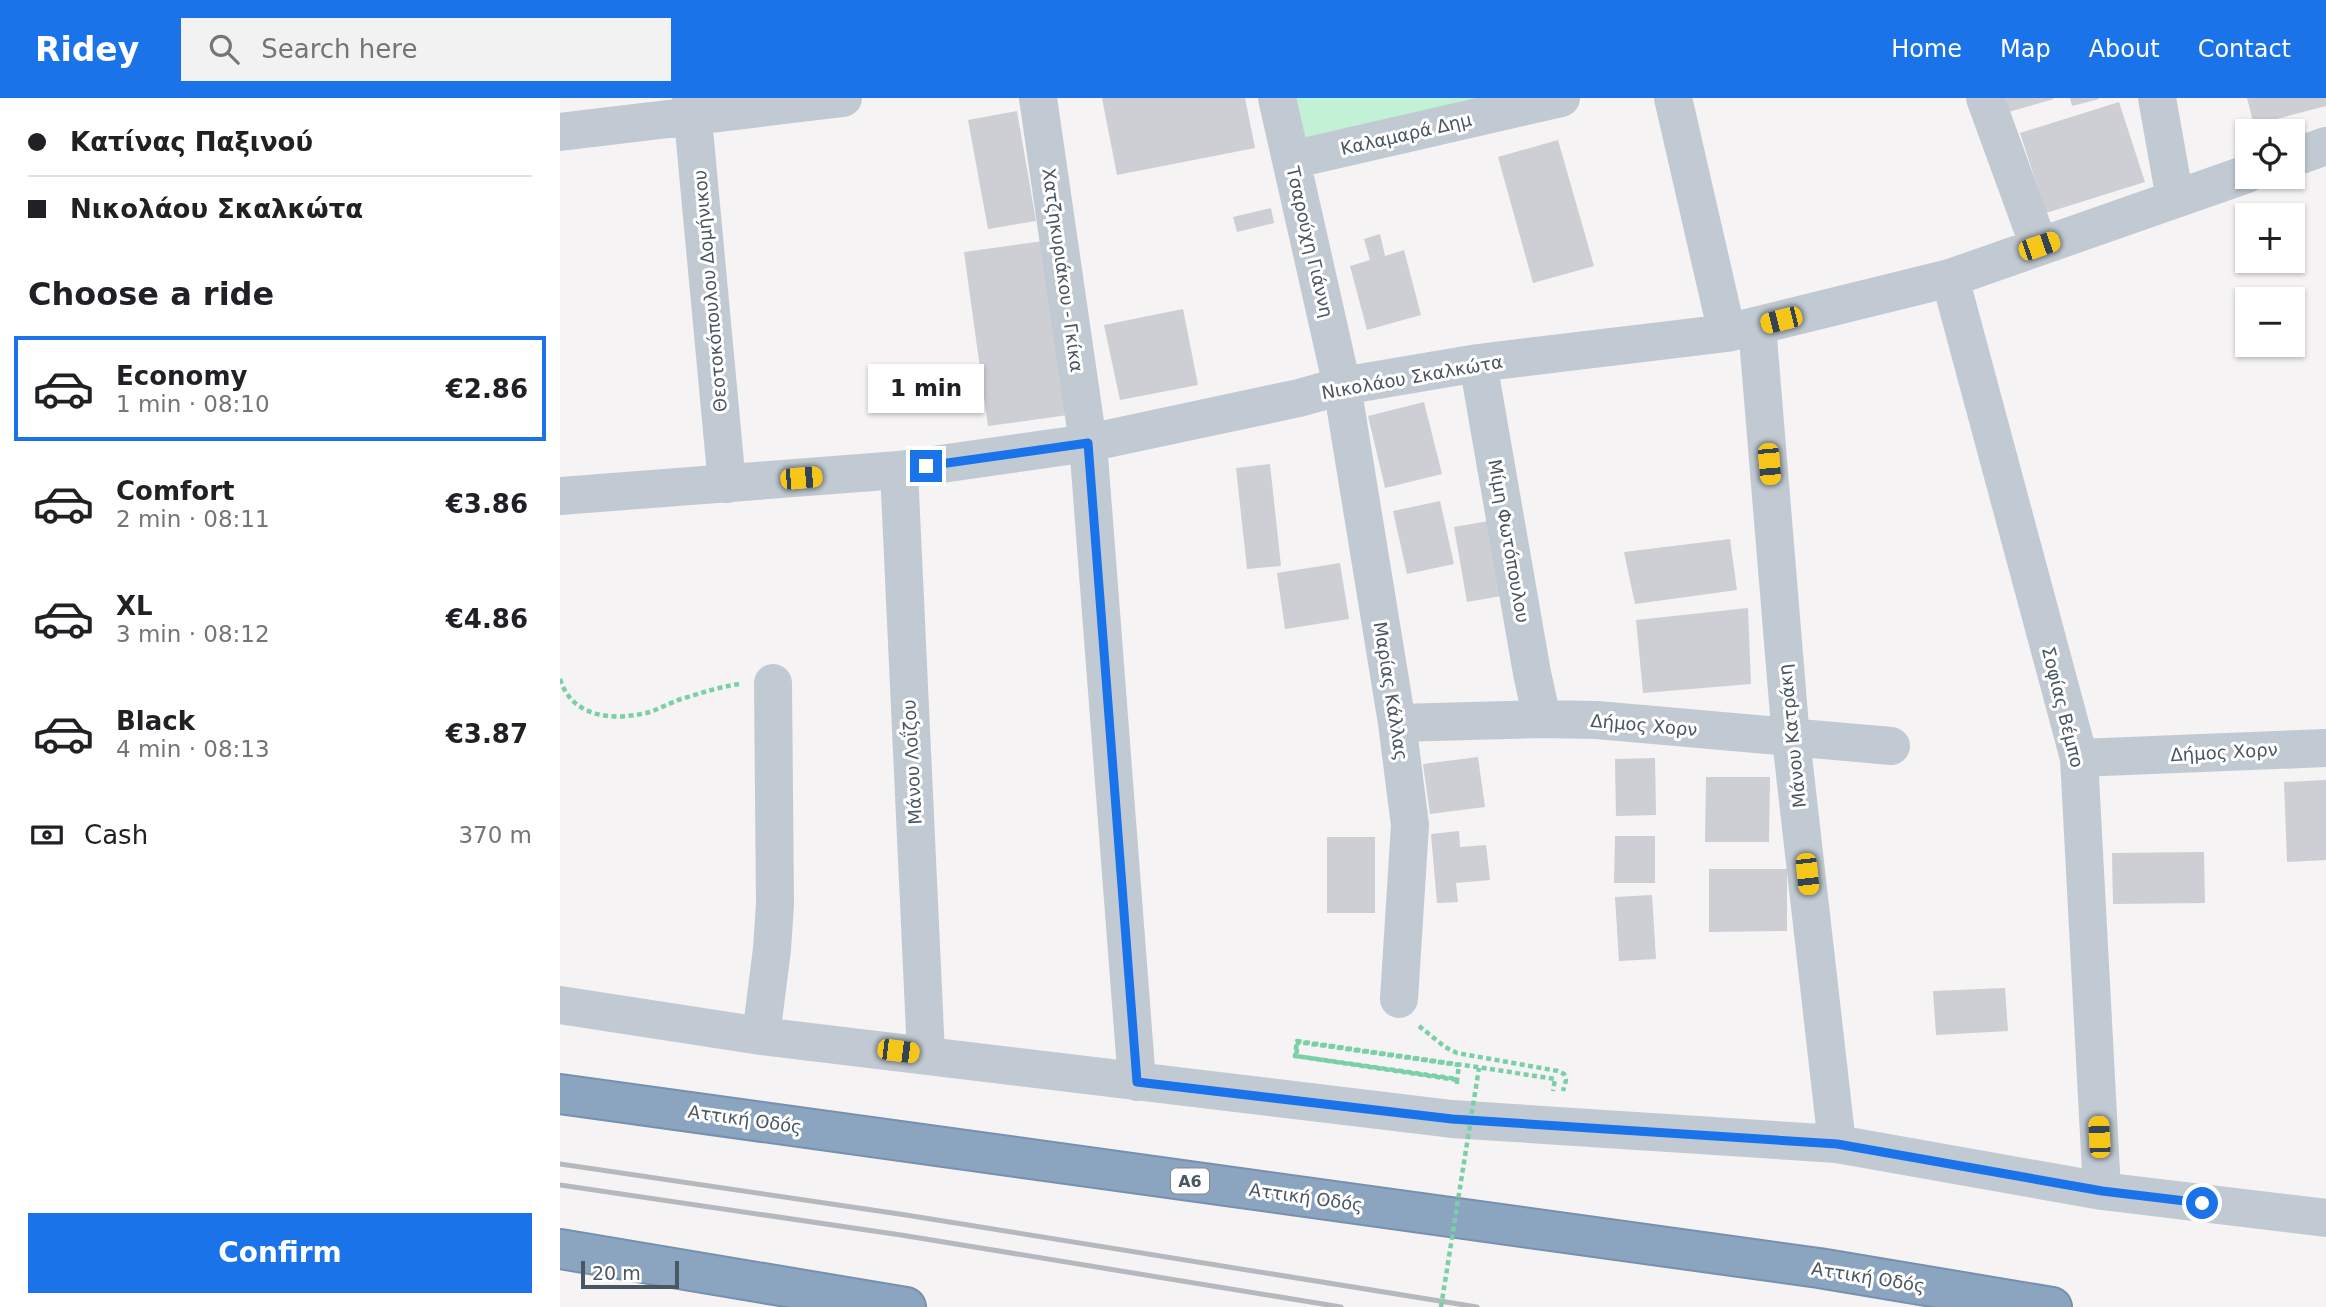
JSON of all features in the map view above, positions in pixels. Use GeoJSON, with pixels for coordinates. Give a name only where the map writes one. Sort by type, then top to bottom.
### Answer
{"type":"FeatureCollection","features":[{"type":"Feature","properties":{"kind":"highway","name":"Αττική Οδός"},"geometry":{"type":"LineString","coordinates":[[560,1094],[1819,1268],[2052,1307]]}},
{"type":"Feature","properties":{"kind":"highway"},"geometry":{"type":"LineString","coordinates":[[560,1249],[906,1307]]}},
{"type":"Feature","properties":{"kind":"street"},"geometry":{"type":"LineString","coordinates":[[560,132],[693,107],[843,98]]}},
{"type":"Feature","properties":{"kind":"street","name":"Χατζηκυριάκου - Γκίκα"},"geometry":{"type":"LineString","coordinates":[[1038,98],[1088,443],[1137,1082]]}},
{"type":"Feature","properties":{"kind":"street","name":"Τσαρούχη Γιάννη"},"geometry":{"type":"LineString","coordinates":[[1277,98],[1342,386]]}},
{"type":"Feature","properties":{"kind":"street","name":"Καλαμαρά Δημ"},"geometry":{"type":"LineString","coordinates":[[1291,160],[1562,98]]}},
{"type":"Feature","properties":{"kind":"street","name":"Μάνου Κατράκη"},"geometry":{"type":"LineString","coordinates":[[1673,98],[1742,330],[1837,1144]]}},
{"type":"Feature","properties":{"kind":"street"},"geometry":{"type":"LineString","coordinates":[[1985,98],[2039,246]]}},
{"type":"Feature","properties":{"kind":"street"},"geometry":{"type":"LineString","coordinates":[[2157,98],[2175,199]]}},
{"type":"Feature","properties":{"kind":"street","name":"Θεοτοκόπουλου Δομήνικου"},"geometry":{"type":"LineString","coordinates":[[693,107],[727,484]]}},
{"type":"Feature","properties":{"kind":"street"},"geometry":{"type":"LineString","coordinates":[[2305,153],[2326,146]]}},
{"type":"Feature","properties":{"kind":"street","name":"Νικολάου Σκαλκώτα"},"geometry":{"type":"LineString","coordinates":[[560,496],[899,470],[1088,443],[1299,398],[1342,386],[1478,363],[1742,330],[1950,278],[2235,178]]}},
{"type":"Feature","properties":{"kind":"street","name":"Σοφίας Βέμπο"},"geometry":{"type":"LineString","coordinates":[[1950,278],[2079,758],[2102,1191]]}},
{"type":"Feature","properties":{"kind":"street","name":"Μίμη Φωτόπουλου"},"geometry":{"type":"LineString","coordinates":[[1478,363],[1542,719]]}},
{"type":"Feature","properties":{"kind":"street","name":"Μαρίας Κάλλας"},"geometry":{"type":"LineString","coordinates":[[1342,386],[1410,825],[1399,999]]}},
{"type":"Feature","properties":{"kind":"street","name":"Μάνου Λοΐζου"},"geometry":{"type":"LineString","coordinates":[[899,470],[926,1055]]}},
{"type":"Feature","properties":{"kind":"street"},"geometry":{"type":"LineString","coordinates":[[761,1036],[775,904],[773,683]]}},
{"type":"Feature","properties":{"kind":"street","name":"Δήμος Χορν"},"geometry":{"type":"LineString","coordinates":[[1396,723],[1597,720],[1891,746]]}},
{"type":"Feature","properties":{"kind":"street","name":"Δήμος Χορν"},"geometry":{"type":"LineString","coordinates":[[2079,758],[2326,748]]}},
{"type":"Feature","properties":{"kind":"street"},"geometry":{"type":"LineString","coordinates":[[560,1005],[761,1036],[1452,1119],[1837,1144],[2102,1191],[2326,1218]]}},
{"type":"Feature","properties":{"kind":"path"},"geometry":{"type":"LineString","coordinates":[[560,679],[564,690],[578,707],[599,716],[647,712],[717,688],[745,683],[773,683]]}},
{"type":"Feature","properties":{"kind":"path"},"geometry":{"type":"LineString","coordinates":[[1399,999],[1400,1007],[1406,1016],[1445,1047],[1457,1053],[1564,1074],[1565,1087],[1553,1097]]}},
{"type":"Feature","properties":{"kind":"path"},"geometry":{"type":"LineString","coordinates":[[1450,1078],[1296,1056],[1298,1042],[1459,1065],[1457,1080],[1295,1056],[1297,1041],[1551,1078]]}},
{"type":"Feature","properties":{"kind":"path"},"geometry":{"type":"LineString","coordinates":[[1441,1307],[1479,1068]]}},
{"type":"Feature","properties":{"kind":"green space"},"geometry":{"type":"Polygon","coordinates":[[[1277,98],[1561,98],[1291,160],[1277,98]]]}},
{"type":"Feature","properties":{"kind":"building"},"geometry":{"type":"Polygon","coordinates":[[[1102,98],[1245,98],[1255,148],[1117,175],[1102,98]]]}},
{"type":"Feature","properties":{"kind":"building"},"geometry":{"type":"Polygon","coordinates":[[[1997,98],[2054,98],[2054,99],[2002,114],[1997,98]]]}},
{"type":"Feature","properties":{"kind":"building"},"geometry":{"type":"Polygon","coordinates":[[[2070,98],[2099,98],[2099,99],[2072,106],[2070,98]]]}},
{"type":"Feature","properties":{"kind":"building"},"geometry":{"type":"Polygon","coordinates":[[[2247,98],[2326,98],[2326,106],[2277,119],[2252,119],[2247,98]]]}},
{"type":"Feature","properties":{"kind":"building"},"geometry":{"type":"Polygon","coordinates":[[[2119,102],[2145,182],[2046,213],[2020,133],[2119,102]]]}},
{"type":"Feature","properties":{"kind":"building"},"geometry":{"type":"Polygon","coordinates":[[[1017,111],[1036,221],[988,229],[968,120],[1017,111]]]}},
{"type":"Feature","properties":{"kind":"building"},"geometry":{"type":"Polygon","coordinates":[[[1558,140],[1594,266],[1533,283],[1498,157],[1558,140]]]}},
{"type":"Feature","properties":{"kind":"building"},"geometry":{"type":"Polygon","coordinates":[[[1271,208],[1274,223],[1237,232],[1233,217],[1271,208]]]}},
{"type":"Feature","properties":{"kind":"building"},"geometry":{"type":"Polygon","coordinates":[[[1380,234],[1385,256],[1404,250],[1421,315],[1367,330],[1350,266],[1370,260],[1364,239],[1380,234]]]}},
{"type":"Feature","properties":{"kind":"building"},"geometry":{"type":"Polygon","coordinates":[[[1043,241],[1068,415],[988,426],[964,252],[1043,241]]]}},
{"type":"Feature","properties":{"kind":"building"},"geometry":{"type":"Polygon","coordinates":[[[1183,309],[1198,385],[1120,400],[1104,325],[1183,309]]]}},
{"type":"Feature","properties":{"kind":"building"},"geometry":{"type":"Polygon","coordinates":[[[1424,402],[1442,474],[1385,488],[1368,416],[1424,402]]]}},
{"type":"Feature","properties":{"kind":"building"},"geometry":{"type":"Polygon","coordinates":[[[1270,464],[1281,566],[1247,569],[1236,468],[1270,464]]]}},
{"type":"Feature","properties":{"kind":"building"},"geometry":{"type":"Polygon","coordinates":[[[1440,501],[1454,564],[1407,574],[1393,511],[1440,501]]]}},
{"type":"Feature","properties":{"kind":"building"},"geometry":{"type":"Polygon","coordinates":[[[1488,521],[1501,596],[1467,602],[1454,527],[1488,521]]]}},
{"type":"Feature","properties":{"kind":"building"},"geometry":{"type":"Polygon","coordinates":[[[1730,539],[1737,590],[1635,604],[1624,552],[1730,539]]]}},
{"type":"Feature","properties":{"kind":"building"},"geometry":{"type":"Polygon","coordinates":[[[1340,563],[1349,619],[1285,629],[1277,573],[1340,563]]]}},
{"type":"Feature","properties":{"kind":"building"},"geometry":{"type":"Polygon","coordinates":[[[1748,608],[1751,684],[1643,693],[1636,620],[1748,608]]]}},
{"type":"Feature","properties":{"kind":"building"},"geometry":{"type":"Polygon","coordinates":[[[1478,757],[1485,807],[1430,814],[1423,764],[1478,757]]]}},
{"type":"Feature","properties":{"kind":"building"},"geometry":{"type":"Polygon","coordinates":[[[1655,758],[1656,815],[1616,816],[1615,759],[1655,758]]]}},
{"type":"Feature","properties":{"kind":"building"},"geometry":{"type":"Polygon","coordinates":[[[1706,777],[1770,777],[1769,842],[1705,842],[1706,777]]]}},
{"type":"Feature","properties":{"kind":"building"},"geometry":{"type":"Polygon","coordinates":[[[2326,780],[2326,860],[2287,862],[2284,782],[2326,780]]]}},
{"type":"Feature","properties":{"kind":"building"},"geometry":{"type":"Polygon","coordinates":[[[1459,831],[1460,847],[1486,845],[1490,880],[1456,883],[1458,902],[1437,903],[1431,834],[1459,831]]]}},
{"type":"Feature","properties":{"kind":"building"},"geometry":{"type":"Polygon","coordinates":[[[1615,836],[1655,836],[1655,883],[1614,883],[1615,836]]]}},
{"type":"Feature","properties":{"kind":"building"},"geometry":{"type":"Polygon","coordinates":[[[1327,837],[1375,837],[1375,913],[1327,913],[1327,837]]]}},
{"type":"Feature","properties":{"kind":"building"},"geometry":{"type":"Polygon","coordinates":[[[2204,852],[2205,903],[2113,904],[2112,853],[2204,852]]]}},
{"type":"Feature","properties":{"kind":"building"},"geometry":{"type":"Polygon","coordinates":[[[1709,869],[1787,869],[1787,931],[1709,932],[1709,869]]]}},
{"type":"Feature","properties":{"kind":"building"},"geometry":{"type":"Polygon","coordinates":[[[1652,895],[1656,959],[1619,961],[1615,897],[1652,895]]]}},
{"type":"Feature","properties":{"kind":"building"},"geometry":{"type":"Polygon","coordinates":[[[2005,988],[2008,1031],[1936,1035],[1933,991],[2005,988]]]}},
{"type":"Feature","properties":{"kind":"railway"},"geometry":{"type":"LineString","coordinates":[[560,1164],[906,1215],[1477,1307]]}},
{"type":"Feature","properties":{"kind":"railway"},"geometry":{"type":"LineString","coordinates":[[560,1185],[901,1235],[1341,1307]]}},
{"type":"Feature","properties":{"kind":"route"},"geometry":{"type":"LineString","coordinates":[[926,466],[1088,443],[1137,1082],[1452,1119],[1837,1144],[2102,1191],[2202,1203]]}}]}
